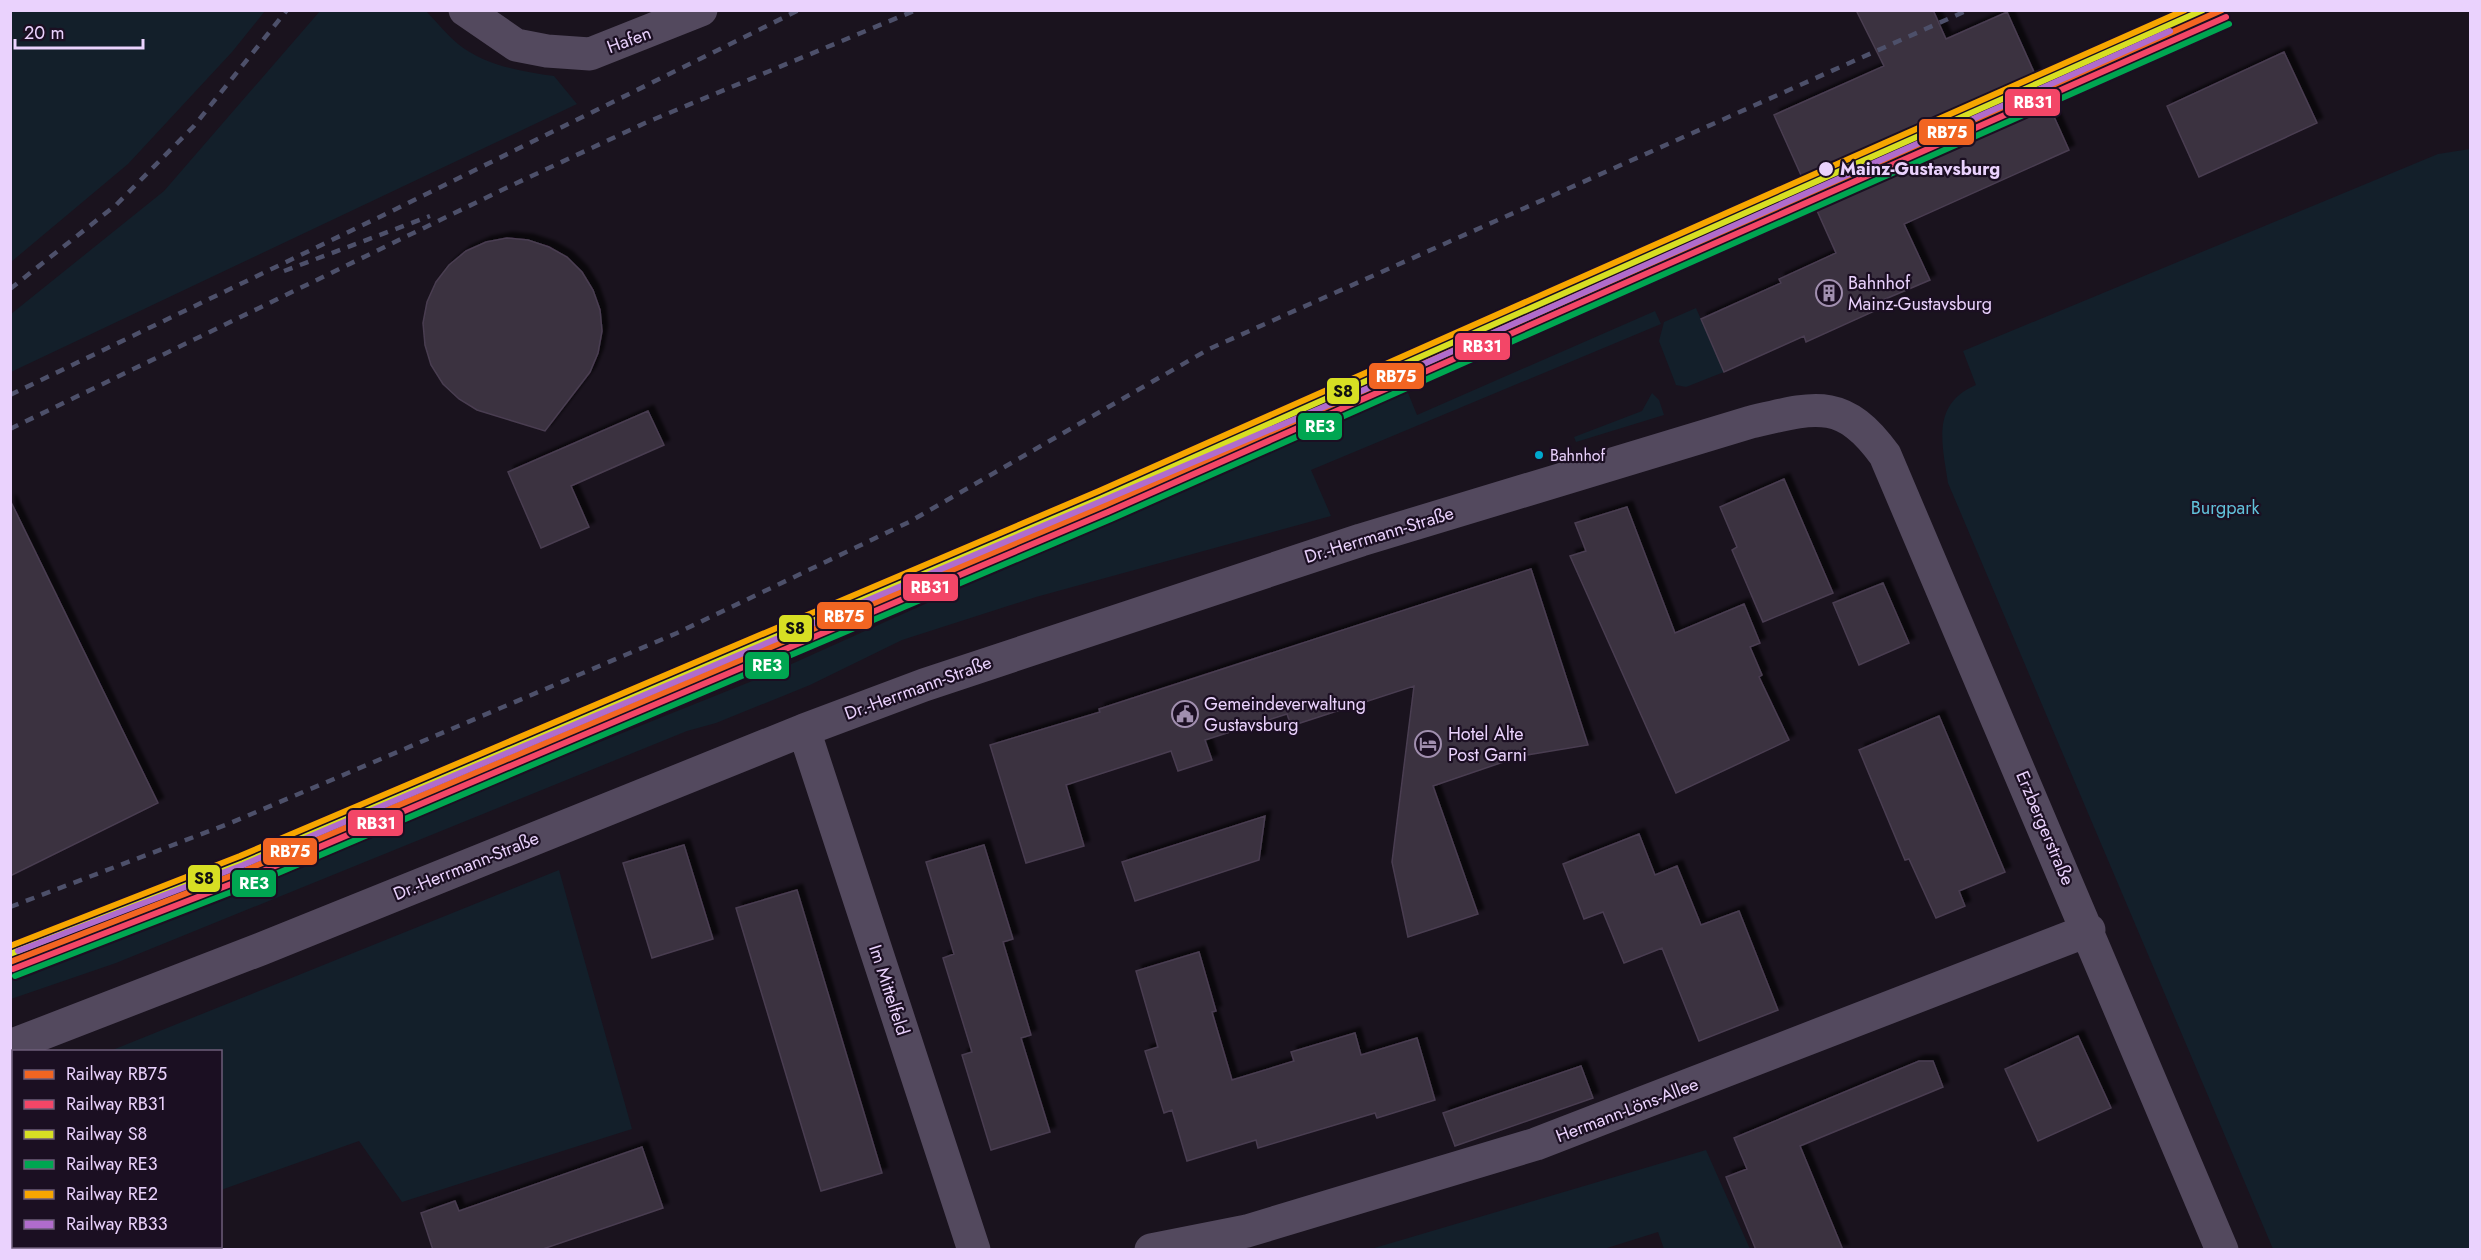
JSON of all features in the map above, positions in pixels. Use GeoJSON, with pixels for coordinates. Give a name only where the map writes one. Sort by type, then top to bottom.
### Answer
{"type":"FeatureCollection","features":[{"type":"Feature","properties":{"kind":"street","name":"Hafen"},"geometry":{"type":"LineString","coordinates":[[465,10],[516,45],[547,51],[590,54],[701,10]]}},
{"type":"Feature","properties":{"kind":"street","name":"Dr.-Herrmann-Straße"},"geometry":{"type":"LineString","coordinates":[[10,1046],[261,949],[804,730],[1053,640],[1328,551],[1752,422],[1811,409],[1833,411],[1849,418]]}},
{"type":"Feature","properties":{"kind":"street","name":"Erzbergerstraße"},"geometry":{"type":"LineString","coordinates":[[1849,418],[1871,436],[1885,455],[2089,930],[2222,1250]]}},
{"type":"Feature","properties":{"kind":"street","name":"Im Mittelfeld"},"geometry":{"type":"LineString","coordinates":[[804,730],[974,1250]]}},
{"type":"Feature","properties":{"kind":"street","name":"Hermann-Löns-Allee"},"geometry":{"type":"LineString","coordinates":[[1151,1250],[1247,1231],[1536,1144],[2089,930]]}},
{"type":"Feature","properties":{"kind":"green space"},"geometry":{"type":"Polygon","coordinates":[[[11,10],[265,11],[232,52],[128,164],[11,262],[11,10]]]}},
{"type":"Feature","properties":{"kind":"green space"},"geometry":{"type":"Polygon","coordinates":[[[320,11],[426,11],[468,51],[504,66],[554,76],[577,104],[11,372],[11,314],[164,191],[320,11]]]}},
{"type":"Feature","properties":{"kind":"green space","name":"Burgpark"},"geometry":{"type":"Polygon","coordinates":[[[2470,149],[2470,1249],[2273,1249],[1948,483],[1942,439],[1943,426],[1952,403],[1962,393],[1976,385],[1963,351],[2438,154],[2470,149]]]}},
{"type":"Feature","properties":{"kind":"green space"},"geometry":{"type":"Polygon","coordinates":[[[1696,308],[1724,372],[1686,387],[1676,385],[1659,341],[1664,322],[1696,308]]]}},
{"type":"Feature","properties":{"kind":"green space"},"geometry":{"type":"Polygon","coordinates":[[[1655,311],[1661,324],[1311,470],[1331,516],[1036,597],[902,640],[810,685],[716,723],[687,731],[116,963],[11,999],[11,978],[767,675],[1406,388],[1417,415],[1655,311]]]}},
{"type":"Feature","properties":{"kind":"green space"},"geometry":{"type":"Polygon","coordinates":[[[1652,393],[1659,400],[1664,415],[1576,442],[1574,437],[1642,411],[1652,393]]]}},
{"type":"Feature","properties":{"kind":"green space"},"geometry":{"type":"Polygon","coordinates":[[[559,870],[632,1129],[402,1202],[359,1141],[222,1190],[222,1050],[112,1050],[559,870]]]}},
{"type":"Feature","properties":{"kind":"green space"},"geometry":{"type":"Polygon","coordinates":[[[1706,1150],[1750,1249],[1664,1249],[1658,1232],[1604,1249],[1371,1249],[1706,1150]]]}},
{"type":"Feature","properties":{"kind":"building"},"geometry":{"type":"Polygon","coordinates":[[[1856,10],[1933,10],[1946,39],[2007,12],[2069,150],[1904,224],[1930,280],[1876,303],[1879,309],[1806,342],[1804,336],[1724,372],[1701,319],[1781,283],[1779,279],[1836,253],[1774,115],[1884,66],[1856,10]]]}},
{"type":"Feature","properties":{"kind":"building"},"geometry":{"type":"Polygon","coordinates":[[[2284,52],[2317,123],[2199,177],[2167,106],[2284,52]]]}},
{"type":"Feature","properties":{"kind":"building"},"geometry":{"type":"Polygon","coordinates":[[[507,238],[528,240],[549,247],[567,257],[582,272],[593,290],[600,310],[602,331],[598,353],[590,372],[545,431],[477,410],[459,399],[443,384],[431,365],[425,345],[423,323],[427,302],[436,282],[449,265],[466,251],[486,242],[507,238]]]}},
{"type":"Feature","properties":{"kind":"building"},"geometry":{"type":"Polygon","coordinates":[[[648,411],[664,445],[571,486],[589,527],[541,548],[508,472],[648,411]]]}},
{"type":"Feature","properties":{"kind":"building"},"geometry":{"type":"Polygon","coordinates":[[[1784,479],[1833,593],[1763,622],[1732,550],[1737,547],[1720,507],[1784,479]]]}},
{"type":"Feature","properties":{"kind":"building"},"geometry":{"type":"Polygon","coordinates":[[[10,500],[158,803],[10,876],[10,500]]]}},
{"type":"Feature","properties":{"kind":"building"},"geometry":{"type":"Polygon","coordinates":[[[1627,507],[1675,633],[1744,604],[1760,643],[1750,647],[1762,675],[1759,677],[1789,740],[1676,793],[1570,556],[1586,551],[1575,523],[1627,507]]]}},
{"type":"Feature","properties":{"kind":"building"},"geometry":{"type":"Polygon","coordinates":[[[1531,569],[1588,745],[1521,756],[1433,786],[1478,914],[1408,937],[1392,862],[1414,686],[1291,726],[1287,714],[1205,740],[1212,760],[1178,771],[1171,751],[1066,785],[1084,846],[1026,863],[990,745],[1100,712],[1099,709],[1531,569]]]}},
{"type":"Feature","properties":{"kind":"building"},"geometry":{"type":"Polygon","coordinates":[[[1883,583],[1909,643],[1859,665],[1833,603],[1883,583]]]}},
{"type":"Feature","properties":{"kind":"building"},"geometry":{"type":"Polygon","coordinates":[[[1939,716],[2005,872],[1959,891],[1965,906],[1936,918],[1909,859],[1905,860],[1859,750],[1939,716]]]}},
{"type":"Feature","properties":{"kind":"building"},"geometry":{"type":"Polygon","coordinates":[[[1265,816],[1259,860],[1135,901],[1122,862],[1265,816]]]}},
{"type":"Feature","properties":{"kind":"building"},"geometry":{"type":"Polygon","coordinates":[[[1639,834],[1655,875],[1677,866],[1701,925],[1739,911],[1778,1010],[1699,1041],[1662,948],[1624,963],[1603,912],[1584,919],[1563,864],[1639,834]]]}},
{"type":"Feature","properties":{"kind":"building"},"geometry":{"type":"Polygon","coordinates":[[[684,845],[713,939],[652,958],[623,863],[684,845]]]}},
{"type":"Feature","properties":{"kind":"building"},"geometry":{"type":"Polygon","coordinates":[[[984,845],[1013,939],[1003,942],[1031,1035],[1021,1038],[1050,1132],[991,1150],[962,1055],[972,1052],[943,958],[954,954],[926,862],[984,845]]]}},
{"type":"Feature","properties":{"kind":"building"},"geometry":{"type":"Polygon","coordinates":[[[797,890],[882,1173],[821,1191],[736,908],[797,890]]]}},
{"type":"Feature","properties":{"kind":"building"},"geometry":{"type":"Polygon","coordinates":[[[1199,952],[1216,1011],[1212,1012],[1232,1080],[1294,1061],[1291,1052],[1355,1033],[1361,1055],[1417,1038],[1435,1100],[1377,1118],[1375,1113],[1258,1148],[1256,1140],[1187,1161],[1172,1110],[1164,1113],[1145,1051],[1158,1047],[1136,971],[1199,952]]]}},
{"type":"Feature","properties":{"kind":"building"},"geometry":{"type":"Polygon","coordinates":[[[2078,1036],[2111,1108],[2038,1141],[2005,1069],[2078,1036]]]}},
{"type":"Feature","properties":{"kind":"building"},"geometry":{"type":"Polygon","coordinates":[[[1919,1061],[1933,1061],[1943,1087],[1800,1146],[1843,1250],[1756,1250],[1726,1177],[1747,1169],[1734,1138],[1919,1061]]]}},
{"type":"Feature","properties":{"kind":"building"},"geometry":{"type":"Polygon","coordinates":[[[1581,1066],[1593,1098],[1455,1146],[1443,1113],[1581,1066]]]}},
{"type":"Feature","properties":{"kind":"building"},"geometry":{"type":"Polygon","coordinates":[[[642,1147],[663,1208],[540,1250],[433,1250],[421,1213],[455,1201],[459,1211],[642,1147]]]}},
{"type":"Feature","properties":{"kind":"railway"},"geometry":{"type":"LineString","coordinates":[[10,289],[116,205],[194,126],[287,10]]}},
{"type":"Feature","properties":{"kind":"railway"},"geometry":{"type":"LineString","coordinates":[[10,395],[394,210],[799,10]]}},
{"type":"Feature","properties":{"kind":"railway"},"geometry":{"type":"LineString","coordinates":[[10,429],[645,123],[916,10]]}},
{"type":"Feature","properties":{"kind":"railway"},"geometry":{"type":"LineString","coordinates":[[10,907],[228,824],[677,633],[909,522],[1209,349],[1968,10]]}},
{"type":"Feature","properties":{"kind":"railway"},"geometry":{"type":"LineString","coordinates":[[284,271],[430,216]]}},
{"type":"Feature","properties":{"kind":"rail line","name":"RE2"},"geometry":{"type":"LineString","coordinates":[[10,946],[240,856],[1099,491],[2185,10]]}},
{"type":"Feature","properties":{"kind":"rail line","name":"S8"},"geometry":{"type":"LineString","coordinates":[[10,954],[243,863],[1102,498],[2203,10]]}},
{"type":"Feature","properties":{"kind":"rail line","name":"RB75"},"geometry":{"type":"LineString","coordinates":[[10,962],[246,870],[1105,505],[2222,10]]}},
{"type":"Feature","properties":{"kind":"rail line","name":"RB31"},"geometry":{"type":"LineString","coordinates":[[13,969],[249,877],[1108,512],[2226,17]]}},
{"type":"Feature","properties":{"kind":"rail line","name":"RE3"},"geometry":{"type":"LineString","coordinates":[[15,976],[252,884],[1111,519],[2229,24]]}},
{"type":"Feature","properties":{"kind":"rail line","name":"RB33"},"geometry":{"type":"LineString","coordinates":[[18,951],[243,865],[1399,375],[2170,31]]}},
{"type":"Feature","properties":{"kind":"place","name":"Mainz-Gustavsburg"},"geometry":{"type":"Point","coordinates":[1826,169]}},
{"type":"Feature","properties":{"kind":"place","name":"Bahnhof Mainz-Gustavsburg"},"geometry":{"type":"Point","coordinates":[1829,293]}},
{"type":"Feature","properties":{"kind":"place","name":"Bahnhof"},"geometry":{"type":"Point","coordinates":[1539,455]}},
{"type":"Feature","properties":{"kind":"place","name":"Gemeindeverwaltung Gustavsburg"},"geometry":{"type":"Point","coordinates":[1185,714]}},
{"type":"Feature","properties":{"kind":"place","name":"Hotel Alte Post Garni"},"geometry":{"type":"Point","coordinates":[1428,744]}}]}
